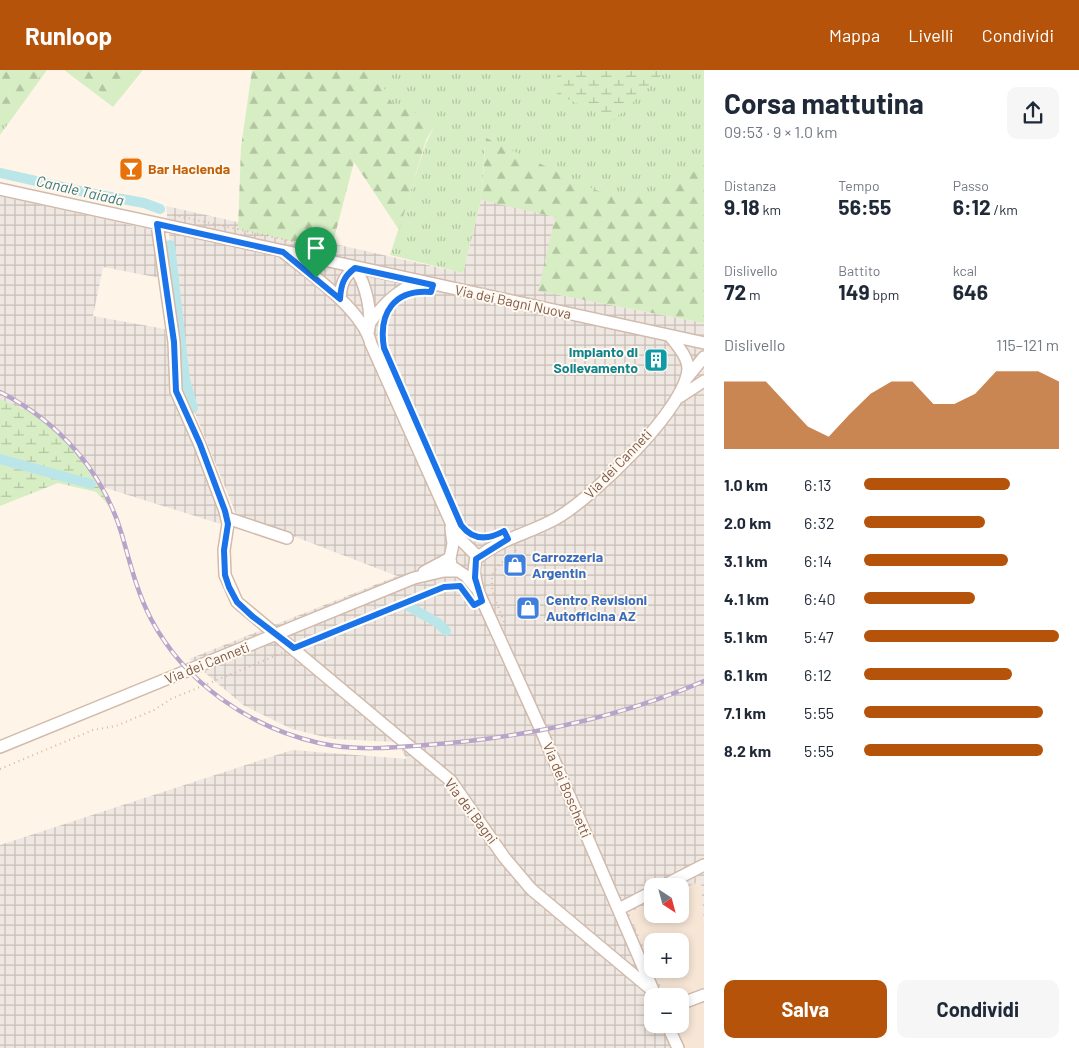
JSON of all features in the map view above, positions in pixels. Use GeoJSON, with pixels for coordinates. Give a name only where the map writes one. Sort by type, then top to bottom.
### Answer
{"type":"FeatureCollection","features":[{"type":"Feature","properties":{"kind":"street","name":"Via dei Bagni Nuova"},"geometry":{"type":"LineString","coordinates":[[0,189],[417,282],[704,343]]}},
{"type":"Feature","properties":{"kind":"street"},"geometry":{"type":"LineString","coordinates":[[157,224],[174,342],[176,391],[200,444],[227,521],[287,538]]}},
{"type":"Feature","properties":{"kind":"street","name":"Via dei Boschetti"},"geometry":{"type":"LineString","coordinates":[[283,252],[340,299],[370,327]]}},
{"type":"Feature","properties":{"kind":"street"},"geometry":{"type":"LineString","coordinates":[[340,299],[342,282],[347,274],[355,268]]}},
{"type":"Feature","properties":{"kind":"street","name":"Via dei Boschetti"},"geometry":{"type":"LineString","coordinates":[[355,268],[360,276],[370,327],[371,344],[449,520],[468,547],[476,563],[480,596],[619,909],[652,988]]}},
{"type":"Feature","properties":{"kind":"street"},"geometry":{"type":"LineString","coordinates":[[370,327],[386,301],[401,290],[417,282]]}},
{"type":"Feature","properties":{"kind":"street"},"geometry":{"type":"LineString","coordinates":[[670,336],[682,352],[688,366],[686,379]]}},
{"type":"Feature","properties":{"kind":"street","name":"Via dei Canneti"},"geometry":{"type":"LineString","coordinates":[[468,547],[530,532],[578,505],[602,485],[637,448],[676,399],[686,379],[704,357]]}},
{"type":"Feature","properties":{"kind":"street","name":"Via dei Canneti"},"geometry":{"type":"LineString","coordinates":[[676,399],[704,380]]}},
{"type":"Feature","properties":{"kind":"street","name":"Via dei Boschetti"},"geometry":{"type":"LineString","coordinates":[[449,520],[452,554],[451,566],[459,572],[480,596]]}},
{"type":"Feature","properties":{"kind":"street","name":"Via dei Bagni"},"geometry":{"type":"LineString","coordinates":[[227,521],[224,550],[225,575],[237,602],[451,781],[504,856],[531,889],[647,988]]}},
{"type":"Feature","properties":{"kind":"street","name":"Via dei Canneti"},"geometry":{"type":"LineString","coordinates":[[476,563],[499,540]]}},
{"type":"Feature","properties":{"kind":"street"},"geometry":{"type":"LineString","coordinates":[[452,554],[468,547]]}},
{"type":"Feature","properties":{"kind":"street","name":"Via dei Canneti"},"geometry":{"type":"LineString","coordinates":[[414,578],[452,554]]}},
{"type":"Feature","properties":{"kind":"street"},"geometry":{"type":"LineString","coordinates":[[459,572],[469,571],[476,563]]}},
{"type":"Feature","properties":{"kind":"street","name":"Via dei Canneti"},"geometry":{"type":"LineString","coordinates":[[0,747],[414,578],[444,571],[459,572]]}},
{"type":"Feature","properties":{"kind":"street"},"geometry":{"type":"LineString","coordinates":[[679,878],[704,865]]}},
{"type":"Feature","properties":{"kind":"street"},"geometry":{"type":"LineString","coordinates":[[619,909],[644,896]]}},
{"type":"Feature","properties":{"kind":"street"},"geometry":{"type":"LineString","coordinates":[[689,1001],[704,995]]}},
{"type":"Feature","properties":{"kind":"street"},"geometry":{"type":"LineString","coordinates":[[671,1033],[678,1048]]}},
{"type":"Feature","properties":{"kind":"path"},"geometry":{"type":"LineString","coordinates":[[383,319],[381,332],[384,348]]}},
{"type":"Feature","properties":{"kind":"path"},"geometry":{"type":"LineString","coordinates":[[465,530],[479,538],[499,540],[517,553],[504,560],[493,571],[491,584],[505,624]]}},
{"type":"Feature","properties":{"kind":"path"},"geometry":{"type":"LineString","coordinates":[[0,769],[93,730],[116,726],[154,710],[171,699],[444,587],[455,585],[466,591]]}},
{"type":"Feature","properties":{"kind":"path"},"geometry":{"type":"LineString","coordinates":[[480,596],[494,596]]}},
{"type":"Feature","properties":{"kind":"shaded area"},"geometry":{"type":"Polygon","coordinates":[[[0,196],[153,230],[160,278],[103,267],[93,316],[165,329],[173,394],[227,526],[0,455],[0,196]]]}},
{"type":"Feature","properties":{"kind":"shaded area"},"geometry":{"type":"Polygon","coordinates":[[[481,200],[555,216],[539,291],[704,323],[704,927],[701,881],[689,886],[689,878],[644,878],[644,906],[629,913],[644,948],[644,978],[657,978],[662,988],[644,988],[644,1033],[666,1033],[672,1048],[0,1048],[0,845],[292,750],[407,759],[396,742],[333,739],[292,729],[243,705],[189,659],[397,576],[236,514],[193,408],[185,379],[166,206],[463,273],[481,200]]]}},
{"type":"Feature","properties":{"kind":"shaded area"},"geometry":{"type":"Polygon","coordinates":[[[701,881],[704,927],[704,1048],[678,1048],[674,1033],[689,1033],[689,988],[661,988],[657,978],[689,978],[689,933],[644,933],[644,949],[629,913],[644,906],[644,923],[689,923],[689,886],[701,881]]]}},
{"type":"Feature","properties":{"kind":"green space"},"geometry":{"type":"Polygon","coordinates":[[[0,70],[47,70],[0,135],[0,70]]]}},
{"type":"Feature","properties":{"kind":"green space"},"geometry":{"type":"Polygon","coordinates":[[[0,70],[45,70],[0,128],[0,70]]]}},
{"type":"Feature","properties":{"kind":"green space"},"geometry":{"type":"Polygon","coordinates":[[[64,70],[143,70],[113,107],[64,70]]]}},
{"type":"Feature","properties":{"kind":"green space"},"geometry":{"type":"Polygon","coordinates":[[[71,70],[137,70],[112,100],[71,70]]]}},
{"type":"Feature","properties":{"kind":"green space"},"geometry":{"type":"Polygon","coordinates":[[[252,70],[388,70],[384,88],[392,103],[437,122],[426,140],[399,230],[354,162],[331,250],[238,229],[241,147],[252,70]]]}},
{"type":"Feature","properties":{"kind":"green space"},"geometry":{"type":"Polygon","coordinates":[[[303,70],[704,70],[704,235],[485,147],[481,200],[463,273],[390,255],[426,143],[433,129],[303,70]]]}},
{"type":"Feature","properties":{"kind":"green space"},"geometry":{"type":"Polygon","coordinates":[[[557,70],[667,70],[613,121],[557,94],[557,70]]]}},
{"type":"Feature","properties":{"kind":"green space"},"geometry":{"type":"Polygon","coordinates":[[[486,138],[598,191],[652,198],[704,150],[704,323],[538,291],[555,217],[481,200],[486,138]]]}},
{"type":"Feature","properties":{"kind":"green space"},"geometry":{"type":"Polygon","coordinates":[[[0,399],[40,417],[63,434],[83,456],[99,482],[111,508],[96,492],[58,483],[0,506],[0,399]]]}},
{"type":"Feature","properties":{"kind":"waterway","name":"Canale Taiada"},"geometry":{"type":"LineString","coordinates":[[0,173],[144,203],[160,209]]}},
{"type":"Feature","properties":{"kind":"waterway","name":"Canale Taiada"},"geometry":{"type":"LineString","coordinates":[[170,245],[185,379],[193,408]]}},
{"type":"Feature","properties":{"kind":"waterway"},"geometry":{"type":"LineString","coordinates":[[0,459],[91,484]]}},
{"type":"Feature","properties":{"kind":"waterway"},"geometry":{"type":"LineString","coordinates":[[408,606],[438,623],[446,631]]}},
{"type":"Feature","properties":{"kind":"railway"},"geometry":{"type":"LineString","coordinates":[[0,392],[21,404],[60,434],[91,470],[114,512],[146,609],[165,642],[201,682],[244,714],[268,726],[293,736],[332,746],[386,748],[462,742],[568,725],[637,706],[704,681]]}},
{"type":"Feature","properties":{"kind":"place","name":"Bar Hacienda"},"geometry":{"type":"Point","coordinates":[131,169]}},
{"type":"Feature","properties":{"kind":"place","name":"Impianto di Sollevamento"},"geometry":{"type":"Point","coordinates":[656,360]}},
{"type":"Feature","properties":{"kind":"place","name":"Carrozzeria Argentin"},"geometry":{"type":"Point","coordinates":[515,565]}},
{"type":"Feature","properties":{"kind":"place","name":"Centro Revisioni Autofficina AZ"},"geometry":{"type":"Point","coordinates":[528,608]}},
{"type":"Feature","properties":{"kind":"route"},"geometry":{"type":"LineString","coordinates":[[157,224],[283,252],[316,278],[340,299],[342,282],[347,274],[355,268],[433,285],[431,292],[422,291],[407,294],[392,304],[383,319],[381,332],[384,348],[461,525],[465,530],[479,538],[492,538],[504,531],[508,539],[476,559],[474,572],[482,601],[474,605],[466,591],[460,586],[444,587],[294,648],[237,602],[225,575],[224,550],[228,524],[225,511],[200,444],[176,391],[174,342],[157,224]]}}]}
